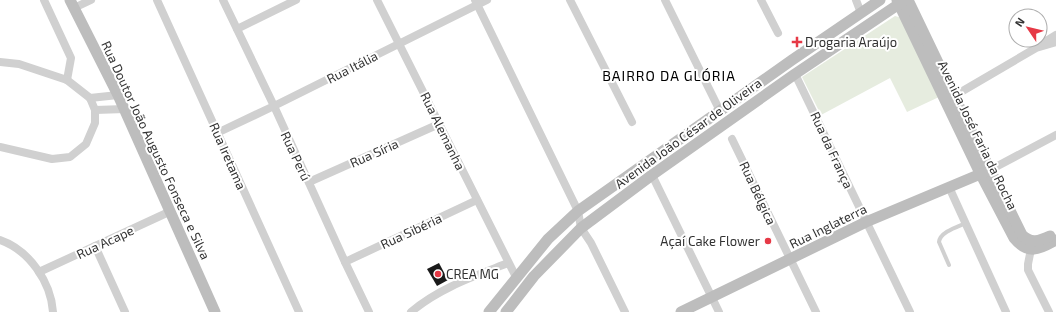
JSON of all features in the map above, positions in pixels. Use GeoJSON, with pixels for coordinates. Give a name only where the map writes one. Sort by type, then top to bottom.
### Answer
{"type":"FeatureCollection","features":[{"type":"Feature","properties":{"kind":"street"},"geometry":{"type":"LineString","coordinates":[[44,0],[70,58],[67,80]]}},
{"type":"Feature","properties":{"kind":"street"},"geometry":{"type":"LineString","coordinates":[[72,4],[91,0]]}},
{"type":"Feature","properties":{"kind":"street","name":"Rua Iretama"},"geometry":{"type":"LineString","coordinates":[[157,0],[299,312]]}},
{"type":"Feature","properties":{"kind":"street","name":"Rua Perú"},"geometry":{"type":"LineString","coordinates":[[223,0],[274,106],[369,312]]}},
{"type":"Feature","properties":{"kind":"street"},"geometry":{"type":"LineString","coordinates":[[237,30],[296,0]]}},
{"type":"Feature","properties":{"kind":"street","name":"Rua Alemanha"},"geometry":{"type":"LineString","coordinates":[[377,0],[516,277]]}},
{"type":"Feature","properties":{"kind":"street","name":"Rua Itália"},"geometry":{"type":"LineString","coordinates":[[217,132],[274,106],[399,43],[476,2],[486,0]]}},
{"type":"Feature","properties":{"kind":"street"},"geometry":{"type":"LineString","coordinates":[[570,0],[632,122]]}},
{"type":"Feature","properties":{"kind":"street"},"geometry":{"type":"LineString","coordinates":[[665,0],[720,111]]}},
{"type":"Feature","properties":{"kind":"street"},"geometry":{"type":"LineString","coordinates":[[761,0],[778,34]]}},
{"type":"Feature","properties":{"kind":"street"},"geometry":{"type":"LineString","coordinates":[[856,0],[861,13]]}},
{"type":"Feature","properties":{"kind":"street","name":"Avenida João César de Oliveira"},"geometry":{"type":"LineString","coordinates":[[489,312],[548,239],[578,211],[880,0]]}},
{"type":"Feature","properties":{"kind":"street","name":"Avenida João César de Oliveira"},"geometry":{"type":"LineString","coordinates":[[510,310],[534,276],[581,228],[652,175],[795,74],[902,1]]}},
{"type":"Feature","properties":{"kind":"street","name":"Avenida José Faria da Rocha"},"geometry":{"type":"LineString","coordinates":[[902,1],[954,96],[1014,238],[1019,244],[1031,250]]}},
{"type":"Feature","properties":{"kind":"street","name":"Avenida José Faria da Rocha"},"geometry":{"type":"LineString","coordinates":[[902,1],[985,172],[1022,235],[1026,239],[1038,241],[1056,233]]}},
{"type":"Feature","properties":{"kind":"street"},"geometry":{"type":"LineString","coordinates":[[476,2],[578,211],[581,228],[591,243],[625,312]]}},
{"type":"Feature","properties":{"kind":"street","name":"Rua Doutor João Augusto Fonseca e Silva"},"geometry":{"type":"LineString","coordinates":[[72,4],[125,109],[215,312]]}},
{"type":"Feature","properties":{"kind":"street"},"geometry":{"type":"LineString","coordinates":[[954,96],[1036,48]]}},
{"type":"Feature","properties":{"kind":"street"},"geometry":{"type":"LineString","coordinates":[[0,62],[19,64],[67,80],[90,98],[95,110],[95,124],[86,144],[70,157],[52,159],[0,147]]}},
{"type":"Feature","properties":{"kind":"street","name":"Rua da França"},"geometry":{"type":"LineString","coordinates":[[795,74],[910,312]]}},
{"type":"Feature","properties":{"kind":"street"},"geometry":{"type":"LineString","coordinates":[[90,98],[118,94]]}},
{"type":"Feature","properties":{"kind":"street"},"geometry":{"type":"LineString","coordinates":[[95,110],[125,109]]}},
{"type":"Feature","properties":{"kind":"street","name":"Rua Síria"},"geometry":{"type":"LineString","coordinates":[[309,182],[439,124]]}},
{"type":"Feature","properties":{"kind":"street"},"geometry":{"type":"LineString","coordinates":[[985,172],[1056,135]]}},
{"type":"Feature","properties":{"kind":"street","name":"Rua Bélgica"},"geometry":{"type":"LineString","coordinates":[[732,139],[816,312]]}},
{"type":"Feature","properties":{"kind":"street","name":"Rua Inglaterra"},"geometry":{"type":"LineString","coordinates":[[681,312],[711,296],[790,260],[866,222],[985,172]]}},
{"type":"Feature","properties":{"kind":"street"},"geometry":{"type":"LineString","coordinates":[[652,175],[719,312]]}},
{"type":"Feature","properties":{"kind":"street"},"geometry":{"type":"LineString","coordinates":[[949,187],[1006,312]]}},
{"type":"Feature","properties":{"kind":"street","name":"Rua Sibéria"},"geometry":{"type":"LineString","coordinates":[[345,262],[477,200]]}},
{"type":"Feature","properties":{"kind":"street","name":"Rua Acape"},"geometry":{"type":"LineString","coordinates":[[39,272],[171,211]]}},
{"type":"Feature","properties":{"kind":"street"},"geometry":{"type":"LineString","coordinates":[[578,211],[585,216],[598,216]]}},
{"type":"Feature","properties":{"kind":"street"},"geometry":{"type":"LineString","coordinates":[[0,240],[6,242],[24,255],[39,272],[48,288],[53,312]]}},
{"type":"Feature","properties":{"kind":"street"},"geometry":{"type":"LineString","coordinates":[[1049,312],[1028,270],[1028,264],[1031,250],[1039,249],[1056,240]]}},
{"type":"Feature","properties":{"kind":"street"},"geometry":{"type":"LineString","coordinates":[[95,246],[125,312]]}},
{"type":"Feature","properties":{"kind":"street"},"geometry":{"type":"LineString","coordinates":[[412,312],[422,303],[463,281],[508,263]]}},
{"type":"Feature","properties":{"kind":"lane"},"geometry":{"type":"LineString","coordinates":[[949,264],[939,242],[940,238],[943,234],[966,223]]}},
{"type":"Feature","properties":{"kind":"shaded area"},"geometry":{"type":"Polygon","coordinates":[[[895,16],[902,18],[939,97],[907,112],[890,78],[821,115],[802,77],[895,16]]]}},
{"type":"Feature","properties":{"kind":"building","name":"CREA MG"},"geometry":{"type":"Polygon","coordinates":[[[439,263],[448,280],[437,286],[427,269],[439,263]]]}},
{"type":"Feature","properties":{"kind":"place","name":"Drogaria Araújo"},"geometry":{"type":"Point","coordinates":[797,42]}},
{"type":"Feature","properties":{"kind":"place","name":"Açaí Cake Flower"},"geometry":{"type":"Point","coordinates":[768,241]}},
{"type":"Feature","properties":{"kind":"place","name":"CREA MG"},"geometry":{"type":"Point","coordinates":[438,274]}},
{"type":"Feature","properties":{"kind":"district","name":"BAIRRO DA GLÓRIA"},"geometry":{"type":"Point","coordinates":[669,76]}}]}
